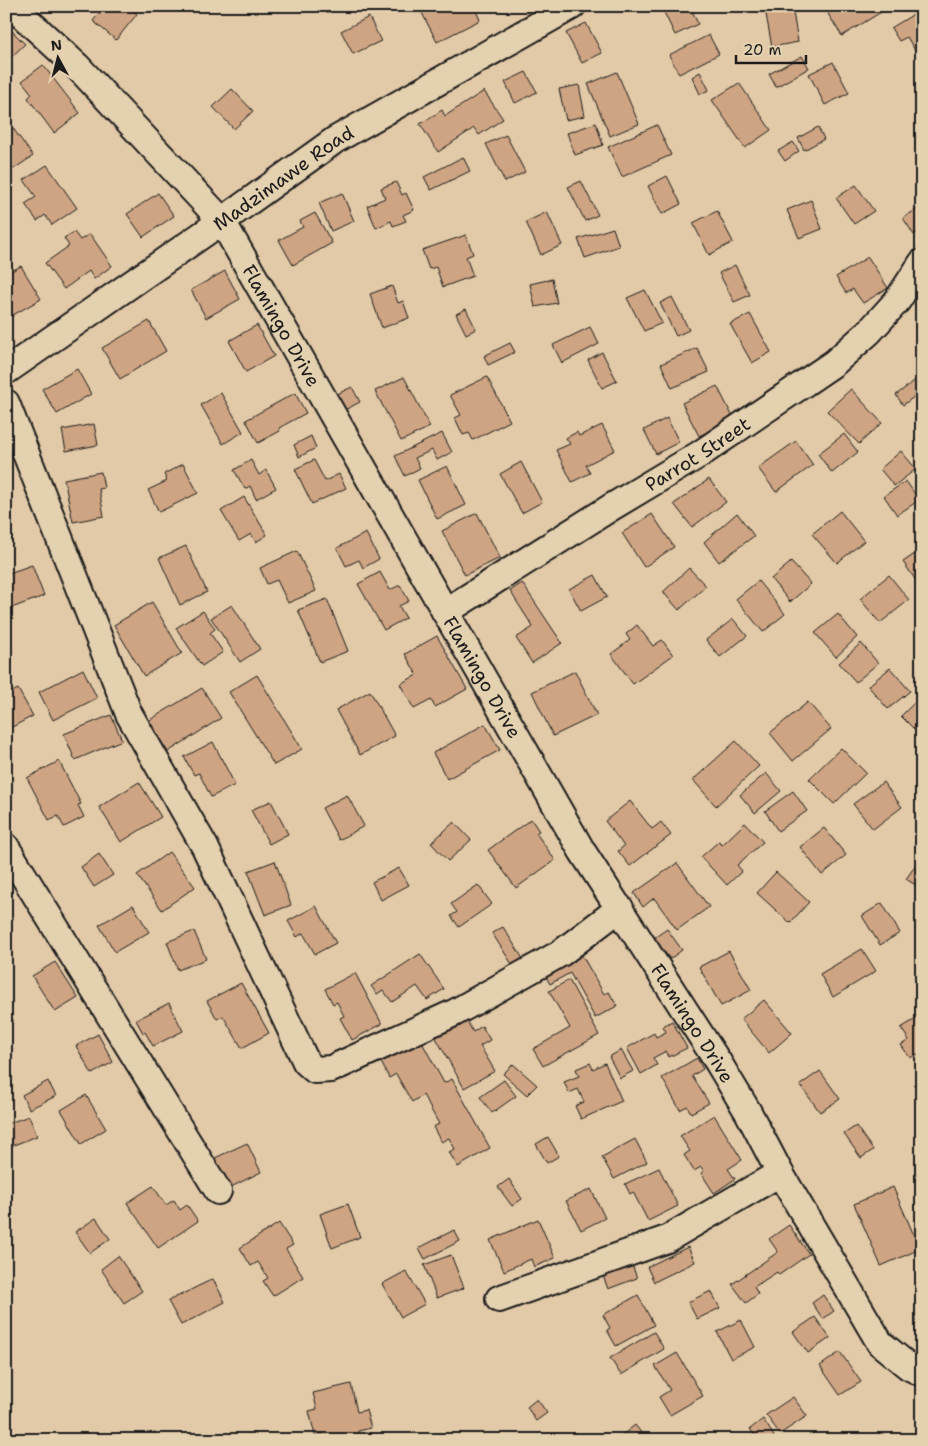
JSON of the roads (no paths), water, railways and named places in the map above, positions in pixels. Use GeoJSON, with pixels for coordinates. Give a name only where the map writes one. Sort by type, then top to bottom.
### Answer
{"type":"FeatureCollection","features":[{"type":"Feature","properties":{"kind":"street","name":"Flamingo Drive"},"geometry":{"type":"LineString","coordinates":[[12,6],[77,66],[222,221],[582,851],[718,1062],[748,1112],[780,1173],[880,1343],[908,1366],[922,1373]]}},
{"type":"Feature","properties":{"kind":"street","name":"Madzimawe Road"},"geometry":{"type":"LineString","coordinates":[[6,371],[335,140],[572,6]]}},
{"type":"Feature","properties":{"kind":"street","name":"Parrot Street"},"geometry":{"type":"LineString","coordinates":[[445,612],[610,508],[700,454],[834,363],[868,332],[897,301],[922,263]]}},
{"type":"Feature","properties":{"kind":"street"},"geometry":{"type":"LineString","coordinates":[[6,402],[129,714],[206,846],[306,1062],[315,1070],[331,1069],[454,1013],[561,953],[620,908]]}},
{"type":"Feature","properties":{"kind":"street"},"geometry":{"type":"LineString","coordinates":[[6,847],[218,1190]]}},
{"type":"Feature","properties":{"kind":"street"},"geometry":{"type":"LineString","coordinates":[[499,1300],[667,1239],[780,1173]]}}]}
